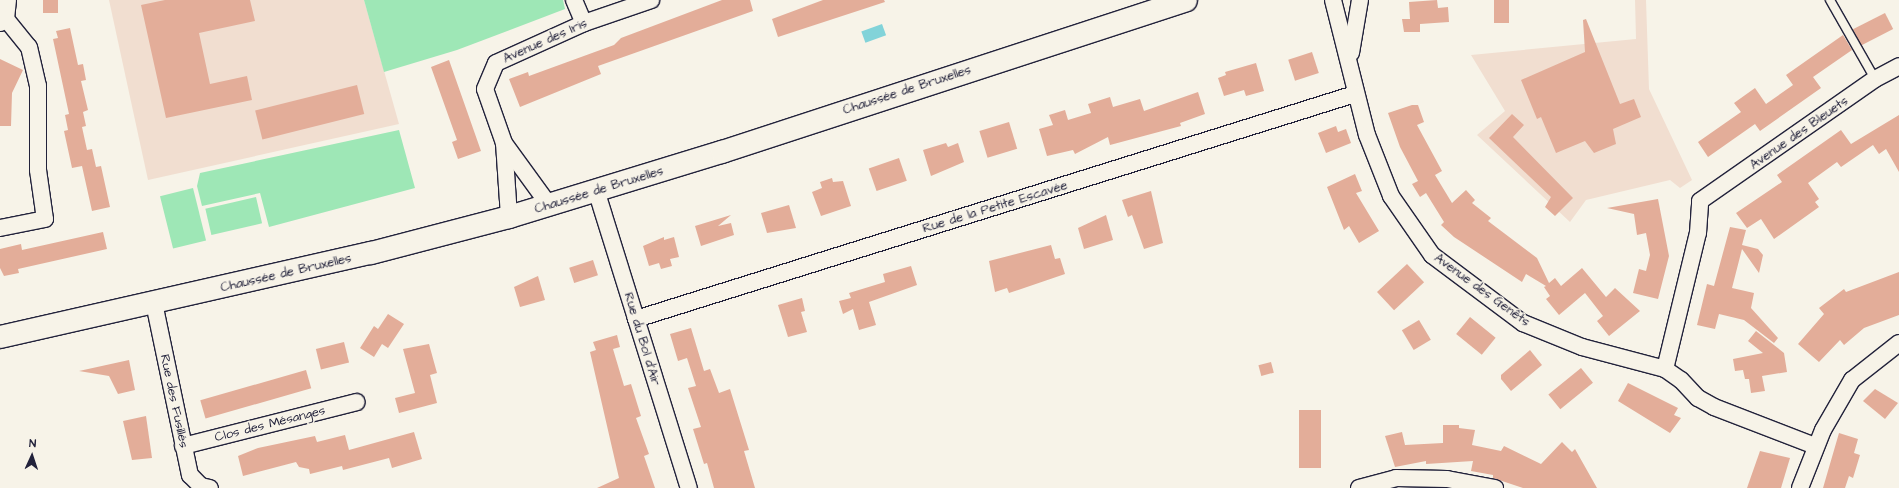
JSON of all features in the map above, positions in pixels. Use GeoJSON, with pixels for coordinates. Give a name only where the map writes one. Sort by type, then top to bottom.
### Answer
{"type":"FeatureCollection","features":[{"type":"Feature","properties":{"kind":"main road","name":"Chaussée de Bruxelles"},"geometry":{"type":"LineString","coordinates":[[0,337],[154,303],[509,217],[722,152],[1186,0]]}},
{"type":"Feature","properties":{"kind":"street"},"geometry":{"type":"LineString","coordinates":[[0,228],[45,219],[38,170],[38,86],[28,47],[3,21],[8,0]]}},
{"type":"Feature","properties":{"kind":"street"},"geometry":{"type":"LineString","coordinates":[[574,0],[584,23]]}},
{"type":"Feature","properties":{"kind":"street","name":"Avenue des Iris"},"geometry":{"type":"LineString","coordinates":[[509,217],[504,143],[485,89],[496,63],[584,23],[651,0]]}},
{"type":"Feature","properties":{"kind":"street","name":"Avenue des Genêts"},"geometry":{"type":"LineString","coordinates":[[1333,0],[1350,59],[1355,94],[1391,196],[1432,255],[1523,322],[1582,347],[1666,369],[1681,380],[1698,398],[1714,407],[1815,446]]}},
{"type":"Feature","properties":{"kind":"street","name":"Avenue des Genêts"},"geometry":{"type":"LineString","coordinates":[[1350,59],[1360,0]]}},
{"type":"Feature","properties":{"kind":"street","name":"Avenue des Bleuets"},"geometry":{"type":"LineString","coordinates":[[1666,369],[1698,233],[1700,201],[1875,79],[1899,66]]}},
{"type":"Feature","properties":{"kind":"street","name":"Rue de la Petite Escavée"},"geometry":{"type":"LineString","coordinates":[[636,319],[1355,94]]}},
{"type":"Feature","properties":{"kind":"street","name":"Avenue des Iris"},"geometry":{"type":"LineString","coordinates":[[504,143],[549,205]]}},
{"type":"Feature","properties":{"kind":"street","name":"Rue du Bol d'Air"},"geometry":{"type":"LineString","coordinates":[[596,190],[689,488]]}},
{"type":"Feature","properties":{"kind":"street","name":"Rue des Fusillés"},"geometry":{"type":"LineString","coordinates":[[154,303],[190,475],[201,486],[210,488]]}},
{"type":"Feature","properties":{"kind":"street"},"geometry":{"type":"LineString","coordinates":[[1800,488],[1815,446],[1852,380],[1899,343]]}},
{"type":"Feature","properties":{"kind":"street","name":"Clos des Mésanges"},"geometry":{"type":"LineString","coordinates":[[183,446],[357,402]]}},
{"type":"Feature","properties":{"kind":"street"},"geometry":{"type":"LineString","coordinates":[[1359,488],[1396,478],[1447,479],[1495,488]]}},
{"type":"Feature","properties":{"kind":"lane"},"geometry":{"type":"LineString","coordinates":[[1830,0],[1875,79]]}},
{"type":"Feature","properties":{"kind":"shaded area"},"geometry":{"type":"Polygon","coordinates":[[[109,0],[364,0],[399,124],[148,180],[109,0]]]}},
{"type":"Feature","properties":{"kind":"shaded area"},"geometry":{"type":"Polygon","coordinates":[[[1635,0],[1646,0],[1649,89],[1692,180],[1680,188],[1670,180],[1586,200],[1570,222],[1477,135],[1505,111],[1471,55],[1636,39],[1635,0]]]}},
{"type":"Feature","properties":{"kind":"green space"},"geometry":{"type":"Polygon","coordinates":[[[364,0],[563,0],[565,9],[457,50],[384,72],[364,0]]]}},
{"type":"Feature","properties":{"kind":"green space"},"geometry":{"type":"Polygon","coordinates":[[[399,130],[415,188],[269,227],[260,193],[202,206],[197,186],[200,173],[399,130]]]}},
{"type":"Feature","properties":{"kind":"green space"},"geometry":{"type":"Polygon","coordinates":[[[193,188],[206,240],[173,249],[160,196],[193,188]]]}},
{"type":"Feature","properties":{"kind":"green space"},"geometry":{"type":"Polygon","coordinates":[[[256,197],[262,223],[211,235],[205,209],[256,197]]]}},
{"type":"Feature","properties":{"kind":"water"},"geometry":{"type":"Polygon","coordinates":[[[882,24],[886,35],[865,43],[861,32],[882,24]]]}},
{"type":"Feature","properties":{"kind":"building"},"geometry":{"type":"Polygon","coordinates":[[[43,0],[58,0],[58,13],[43,13],[43,0]]]}},
{"type":"Feature","properties":{"kind":"building"},"geometry":{"type":"Polygon","coordinates":[[[165,0],[250,0],[255,21],[199,33],[210,84],[247,76],[252,100],[166,118],[141,5],[165,0]]]}},
{"type":"Feature","properties":{"kind":"building"},"geometry":{"type":"Polygon","coordinates":[[[722,0],[750,0],[753,11],[598,66],[601,74],[520,107],[509,79],[528,72],[529,76],[614,45],[621,38],[722,0]]]}},
{"type":"Feature","properties":{"kind":"building"},"geometry":{"type":"Polygon","coordinates":[[[823,0],[884,0],[885,2],[778,37],[772,19],[823,0]]]}},
{"type":"Feature","properties":{"kind":"building"},"geometry":{"type":"Polygon","coordinates":[[[1437,0],[1438,8],[1448,7],[1449,22],[1420,24],[1420,32],[1404,32],[1402,19],[1410,19],[1409,2],[1437,0]]]}},
{"type":"Feature","properties":{"kind":"building"},"geometry":{"type":"Polygon","coordinates":[[[1494,0],[1509,0],[1509,23],[1494,23],[1494,0]]]}},
{"type":"Feature","properties":{"kind":"building"},"geometry":{"type":"Polygon","coordinates":[[[1885,13],[1893,29],[1861,45],[1853,29],[1885,13]]]}},
{"type":"Feature","properties":{"kind":"building"},"geometry":{"type":"Polygon","coordinates":[[[1586,19],[1620,104],[1634,99],[1641,117],[1613,129],[1616,144],[1594,153],[1585,141],[1556,153],[1541,117],[1537,119],[1521,80],[1585,52],[1583,20],[1586,19]]]}},
{"type":"Feature","properties":{"kind":"building"},"geometry":{"type":"Polygon","coordinates":[[[70,28],[78,65],[83,64],[86,80],[81,81],[88,110],[83,112],[86,126],[82,127],[87,150],[92,149],[96,167],[101,166],[110,207],[92,211],[82,166],[72,168],[64,131],[68,130],[65,115],[69,114],[53,39],[58,38],[56,31],[70,28]]]}},
{"type":"Feature","properties":{"kind":"building"},"geometry":{"type":"Polygon","coordinates":[[[1843,35],[1852,50],[1813,77],[1821,88],[1760,131],[1755,124],[1708,157],[1698,142],[1741,112],[1734,103],[1755,88],[1766,104],[1793,85],[1786,75],[1843,35]]]}},
{"type":"Feature","properties":{"kind":"building"},"geometry":{"type":"Polygon","coordinates":[[[1312,52],[1319,73],[1295,81],[1288,60],[1312,52]]]}},
{"type":"Feature","properties":{"kind":"building"},"geometry":{"type":"Polygon","coordinates":[[[0,59],[23,70],[12,93],[11,126],[0,126],[0,59]]]}},
{"type":"Feature","properties":{"kind":"building"},"geometry":{"type":"Polygon","coordinates":[[[449,60],[481,151],[458,159],[452,142],[457,140],[431,67],[449,60]]]}},
{"type":"Feature","properties":{"kind":"building"},"geometry":{"type":"Polygon","coordinates":[[[1256,63],[1264,91],[1246,96],[1244,90],[1224,96],[1218,78],[1226,75],[1225,72],[1256,63]]]}},
{"type":"Feature","properties":{"kind":"building"},"geometry":{"type":"Polygon","coordinates":[[[357,85],[364,114],[262,140],[255,110],[357,85]]]}},
{"type":"Feature","properties":{"kind":"building"},"geometry":{"type":"Polygon","coordinates":[[[1198,92],[1205,114],[1180,123],[1181,126],[1110,145],[1108,137],[1075,154],[1073,150],[1047,156],[1039,129],[1053,125],[1049,115],[1065,110],[1068,120],[1091,113],[1088,104],[1110,97],[1113,107],[1140,99],[1144,111],[1198,92]]]}},
{"type":"Feature","properties":{"kind":"building"},"geometry":{"type":"Polygon","coordinates":[[[1412,105],[1418,105],[1424,122],[1417,125],[1442,171],[1435,175],[1452,203],[1466,190],[1475,200],[1472,203],[1491,218],[1488,221],[1537,258],[1549,283],[1555,278],[1561,286],[1582,268],[1606,297],[1615,288],[1640,311],[1609,336],[1597,321],[1603,316],[1585,293],[1559,315],[1546,299],[1550,296],[1544,287],[1546,286],[1526,274],[1522,282],[1454,237],[1441,225],[1444,222],[1426,193],[1420,197],[1412,184],[1418,181],[1400,147],[1388,113],[1412,105]]]}},
{"type":"Feature","properties":{"kind":"building"},"geometry":{"type":"Polygon","coordinates":[[[1512,114],[1524,125],[1513,137],[1573,198],[1555,216],[1545,207],[1551,197],[1489,138],[1512,114]]]}},
{"type":"Feature","properties":{"kind":"building"},"geometry":{"type":"Polygon","coordinates":[[[1899,115],[1899,172],[1886,149],[1879,154],[1873,145],[1841,167],[1837,162],[1808,183],[1819,199],[1815,202],[1819,207],[1774,239],[1761,219],[1747,228],[1736,213],[1782,182],[1777,175],[1841,130],[1851,144],[1899,115]]]}},
{"type":"Feature","properties":{"kind":"building"},"geometry":{"type":"Polygon","coordinates":[[[1009,122],[1017,149],[988,158],[979,131],[1009,122]]]}},
{"type":"Feature","properties":{"kind":"building"},"geometry":{"type":"Polygon","coordinates":[[[1336,126],[1338,132],[1346,129],[1351,143],[1326,153],[1318,133],[1336,126]]]}},
{"type":"Feature","properties":{"kind":"building"},"geometry":{"type":"Polygon","coordinates":[[[946,143],[948,147],[958,143],[964,162],[931,176],[923,150],[946,143]]]}},
{"type":"Feature","properties":{"kind":"building"},"geometry":{"type":"Polygon","coordinates":[[[899,158],[907,181],[877,191],[869,168],[899,158]]]}},
{"type":"Feature","properties":{"kind":"building"},"geometry":{"type":"Polygon","coordinates":[[[1355,174],[1362,191],[1356,193],[1379,231],[1359,243],[1349,226],[1344,230],[1327,187],[1355,174]]]}},
{"type":"Feature","properties":{"kind":"building"},"geometry":{"type":"Polygon","coordinates":[[[832,178],[833,182],[843,181],[851,206],[821,216],[812,192],[822,188],[820,182],[832,178]]]}},
{"type":"Feature","properties":{"kind":"building"},"geometry":{"type":"Polygon","coordinates":[[[1151,191],[1163,243],[1144,249],[1132,215],[1128,217],[1122,200],[1151,191]]]}},
{"type":"Feature","properties":{"kind":"building"},"geometry":{"type":"Polygon","coordinates":[[[1658,199],[1669,256],[1658,299],[1633,293],[1639,269],[1646,271],[1650,255],[1646,233],[1637,235],[1634,214],[1607,208],[1658,199]]]}},
{"type":"Feature","properties":{"kind":"building"},"geometry":{"type":"Polygon","coordinates":[[[789,205],[796,228],[767,233],[761,213],[789,205]]]}},
{"type":"Feature","properties":{"kind":"building"},"geometry":{"type":"Polygon","coordinates":[[[731,215],[718,226],[731,223],[734,235],[701,246],[695,226],[731,215]]]}},
{"type":"Feature","properties":{"kind":"building"},"geometry":{"type":"Polygon","coordinates":[[[1106,215],[1113,240],[1084,249],[1078,228],[1106,215]]]}},
{"type":"Feature","properties":{"kind":"building"},"geometry":{"type":"Polygon","coordinates":[[[1730,227],[1746,230],[1742,245],[1758,249],[1763,255],[1759,273],[1742,249],[1732,288],[1754,293],[1751,308],[1778,338],[1774,343],[1744,320],[1719,314],[1715,329],[1697,325],[1707,284],[1714,286],[1730,227]]]}},
{"type":"Feature","properties":{"kind":"building"},"geometry":{"type":"Polygon","coordinates":[[[103,232],[107,249],[18,269],[19,273],[4,276],[0,268],[0,249],[21,244],[22,250],[103,232]]]}},
{"type":"Feature","properties":{"kind":"building"},"geometry":{"type":"Polygon","coordinates":[[[664,237],[664,240],[674,237],[679,257],[670,259],[672,266],[661,269],[659,263],[649,266],[643,246],[664,237]]]}},
{"type":"Feature","properties":{"kind":"building"},"geometry":{"type":"Polygon","coordinates":[[[1051,245],[1055,259],[1060,258],[1065,274],[1009,293],[1007,288],[995,292],[989,261],[1051,245]]]}},
{"type":"Feature","properties":{"kind":"building"},"geometry":{"type":"Polygon","coordinates":[[[593,260],[598,275],[574,283],[569,268],[593,260]]]}},
{"type":"Feature","properties":{"kind":"building"},"geometry":{"type":"Polygon","coordinates":[[[1407,264],[1424,282],[1394,310],[1377,292],[1407,264]]]}},
{"type":"Feature","properties":{"kind":"building"},"geometry":{"type":"Polygon","coordinates":[[[911,266],[917,285],[869,302],[876,325],[859,330],[853,309],[843,314],[839,301],[851,298],[849,293],[885,282],[883,274],[911,266]]]}},
{"type":"Feature","properties":{"kind":"building"},"geometry":{"type":"Polygon","coordinates":[[[1899,272],[1899,315],[1864,328],[1844,345],[1840,340],[1819,362],[1798,344],[1824,314],[1819,308],[1844,289],[1846,292],[1899,272]]]}},
{"type":"Feature","properties":{"kind":"building"},"geometry":{"type":"Polygon","coordinates":[[[538,276],[545,300],[520,307],[514,287],[538,276]]]}},
{"type":"Feature","properties":{"kind":"building"},"geometry":{"type":"Polygon","coordinates":[[[802,298],[805,311],[801,312],[807,332],[788,337],[778,305],[802,298]]]}},
{"type":"Feature","properties":{"kind":"building"},"geometry":{"type":"Polygon","coordinates":[[[388,314],[404,324],[388,348],[382,344],[374,357],[360,348],[374,326],[378,329],[388,314]]]}},
{"type":"Feature","properties":{"kind":"building"},"geometry":{"type":"Polygon","coordinates":[[[1470,317],[1496,338],[1482,355],[1456,334],[1470,317]]]}},
{"type":"Feature","properties":{"kind":"building"},"geometry":{"type":"Polygon","coordinates":[[[1419,320],[1431,340],[1414,350],[1402,330],[1419,320]]]}},
{"type":"Feature","properties":{"kind":"building"},"geometry":{"type":"Polygon","coordinates":[[[691,328],[704,371],[710,369],[719,393],[730,389],[749,450],[744,451],[755,488],[714,488],[707,463],[704,464],[693,429],[701,427],[688,388],[696,386],[687,358],[678,361],[670,334],[691,328]]]}},
{"type":"Feature","properties":{"kind":"building"},"geometry":{"type":"Polygon","coordinates":[[[1756,331],[1784,353],[1787,372],[1762,376],[1765,391],[1751,393],[1749,379],[1745,379],[1743,370],[1735,371],[1733,359],[1763,353],[1748,341],[1756,331]]]}},
{"type":"Feature","properties":{"kind":"building"},"geometry":{"type":"Polygon","coordinates":[[[617,335],[620,347],[613,349],[624,386],[631,384],[641,416],[636,418],[649,454],[644,456],[655,488],[597,488],[619,478],[590,352],[596,350],[593,342],[617,335]]]}},
{"type":"Feature","properties":{"kind":"building"},"geometry":{"type":"Polygon","coordinates":[[[344,342],[349,362],[321,369],[316,349],[344,342]]]}},
{"type":"Feature","properties":{"kind":"building"},"geometry":{"type":"Polygon","coordinates":[[[429,344],[437,373],[430,375],[437,403],[399,413],[395,398],[415,393],[403,349],[429,344]]]}},
{"type":"Feature","properties":{"kind":"building"},"geometry":{"type":"Polygon","coordinates":[[[1530,350],[1542,365],[1511,391],[1501,379],[1501,375],[1530,350]]]}},
{"type":"Feature","properties":{"kind":"building"},"geometry":{"type":"Polygon","coordinates":[[[129,360],[135,390],[118,394],[109,376],[79,371],[129,360]]]}},
{"type":"Feature","properties":{"kind":"building"},"geometry":{"type":"Polygon","coordinates":[[[1271,362],[1274,373],[1261,376],[1258,365],[1271,362]]]}},
{"type":"Feature","properties":{"kind":"building"},"geometry":{"type":"Polygon","coordinates":[[[1581,368],[1593,383],[1560,409],[1548,394],[1581,368]]]}},
{"type":"Feature","properties":{"kind":"building"},"geometry":{"type":"Polygon","coordinates":[[[306,370],[311,388],[205,419],[200,400],[306,370]]]}},
{"type":"Feature","properties":{"kind":"building"},"geometry":{"type":"Polygon","coordinates":[[[1628,383],[1678,408],[1674,415],[1681,418],[1670,433],[1618,401],[1628,383]]]}},
{"type":"Feature","properties":{"kind":"building"},"geometry":{"type":"Polygon","coordinates":[[[1875,389],[1898,403],[1885,419],[1863,401],[1875,389]]]}},
{"type":"Feature","properties":{"kind":"building"},"geometry":{"type":"Polygon","coordinates":[[[1299,410],[1321,410],[1321,468],[1299,468],[1299,410]]]}},
{"type":"Feature","properties":{"kind":"building"},"geometry":{"type":"Polygon","coordinates":[[[146,416],[152,458],[132,460],[123,421],[146,416]]]}},
{"type":"Feature","properties":{"kind":"building"},"geometry":{"type":"Polygon","coordinates":[[[1443,425],[1459,425],[1459,428],[1475,430],[1472,445],[1501,451],[1504,446],[1541,464],[1562,442],[1572,452],[1575,449],[1597,488],[1523,488],[1493,478],[1493,475],[1471,471],[1473,461],[1426,464],[1426,461],[1395,467],[1385,436],[1402,432],[1405,445],[1443,443],[1443,425]]]}},
{"type":"Feature","properties":{"kind":"building"},"geometry":{"type":"Polygon","coordinates":[[[414,432],[422,459],[392,468],[389,458],[343,470],[342,466],[310,474],[309,469],[299,467],[296,462],[243,476],[238,456],[258,448],[315,436],[317,442],[345,435],[349,450],[414,432]]]}},
{"type":"Feature","properties":{"kind":"building"},"geometry":{"type":"Polygon","coordinates":[[[1839,433],[1858,439],[1854,453],[1860,455],[1853,478],[1849,476],[1845,488],[1823,488],[1839,433]]]}},
{"type":"Feature","properties":{"kind":"building"},"geometry":{"type":"Polygon","coordinates":[[[1760,451],[1790,458],[1781,488],[1747,488],[1760,451]]]}}]}
